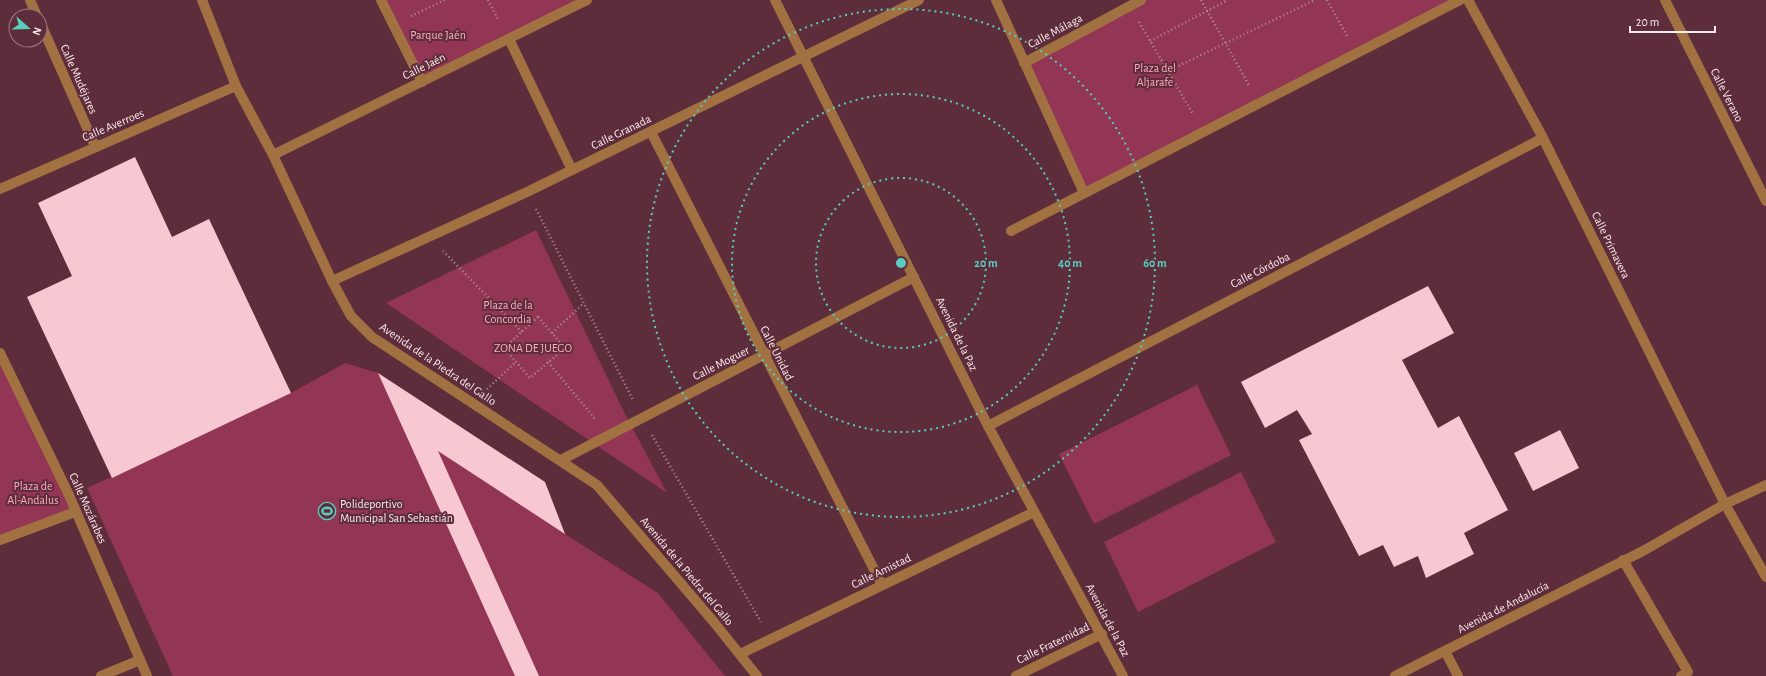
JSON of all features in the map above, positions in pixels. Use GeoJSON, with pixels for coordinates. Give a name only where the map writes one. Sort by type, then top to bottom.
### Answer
{"type":"FeatureCollection","features":[{"type":"Feature","properties":{"kind":"street","name":"Avenida de la Piedra del Gallo"},"geometry":{"type":"LineString","coordinates":[[202,0],[236,86],[273,155],[332,281],[351,316],[372,337],[471,404],[561,460],[597,485],[757,676]]}},
{"type":"Feature","properties":{"kind":"street"},"geometry":{"type":"LineString","coordinates":[[381,0],[422,82]]}},
{"type":"Feature","properties":{"kind":"street","name":"Calle Jaén"},"geometry":{"type":"LineString","coordinates":[[273,155],[587,0]]}},
{"type":"Feature","properties":{"kind":"street","name":"Avenida de la Paz"},"geometry":{"type":"LineString","coordinates":[[775,0],[988,426],[1102,634],[1123,676]]}},
{"type":"Feature","properties":{"kind":"street","name":"Calle Granada"},"geometry":{"type":"LineString","coordinates":[[332,281],[430,238],[527,192],[919,0]]}},
{"type":"Feature","properties":{"kind":"street"},"geometry":{"type":"LineString","coordinates":[[996,0],[1084,193]]}},
{"type":"Feature","properties":{"kind":"street","name":"Calle Málaga"},"geometry":{"type":"LineString","coordinates":[[1024,63],[1141,0]]}},
{"type":"Feature","properties":{"kind":"street"},"geometry":{"type":"LineString","coordinates":[[1011,230],[1460,0]]}},
{"type":"Feature","properties":{"kind":"street","name":"Calle Primavera"},"geometry":{"type":"LineString","coordinates":[[1468,0],[1543,138],[1725,504],[1766,577]]}},
{"type":"Feature","properties":{"kind":"street","name":"Calle Verano"},"geometry":{"type":"LineString","coordinates":[[1665,0],[1766,201]]}},
{"type":"Feature","properties":{"kind":"street"},"geometry":{"type":"LineString","coordinates":[[509,39],[572,170]]}},
{"type":"Feature","properties":{"kind":"street","name":"Calle Mudéjares"},"geometry":{"type":"LineString","coordinates":[[48,40],[95,146]]}},
{"type":"Feature","properties":{"kind":"street","name":"Calle Averroes"},"geometry":{"type":"LineString","coordinates":[[0,189],[95,146],[236,86]]}},
{"type":"Feature","properties":{"kind":"street","name":"Calle Unidad"},"geometry":{"type":"LineString","coordinates":[[651,132],[882,585]]}},
{"type":"Feature","properties":{"kind":"street","name":"Calle Córdoba"},"geometry":{"type":"LineString","coordinates":[[988,426],[1543,138]]}},
{"type":"Feature","properties":{"kind":"street","name":"Calle Moguer"},"geometry":{"type":"LineString","coordinates":[[561,460],[914,277]]}},
{"type":"Feature","properties":{"kind":"street","name":"Calle Mozárabes"},"geometry":{"type":"LineString","coordinates":[[1,359],[69,495],[75,512],[147,676]]}},
{"type":"Feature","properties":{"kind":"street","name":"Avenida de Andalucía"},"geometry":{"type":"LineString","coordinates":[[1395,676],[1643,551],[1725,504],[1766,485]]}},
{"type":"Feature","properties":{"kind":"street"},"geometry":{"type":"LineString","coordinates":[[0,540],[75,512]]}},
{"type":"Feature","properties":{"kind":"street","name":"Calle Amistad"},"geometry":{"type":"LineString","coordinates":[[740,654],[1034,512]]}},
{"type":"Feature","properties":{"kind":"street"},"geometry":{"type":"LineString","coordinates":[[1623,560],[1688,672],[1681,676]]}},
{"type":"Feature","properties":{"kind":"street","name":"Calle Fraternidad"},"geometry":{"type":"LineString","coordinates":[[1016,676],[1102,634]]}},
{"type":"Feature","properties":{"kind":"street"},"geometry":{"type":"LineString","coordinates":[[1445,651],[1458,676]]}},
{"type":"Feature","properties":{"kind":"street"},"geometry":{"type":"LineString","coordinates":[[101,676],[140,660]]}},
{"type":"Feature","properties":{"kind":"path"},"geometry":{"type":"LineString","coordinates":[[394,25],[445,0]]}},
{"type":"Feature","properties":{"kind":"path"},"geometry":{"type":"LineString","coordinates":[[1202,0],[1258,103]]}},
{"type":"Feature","properties":{"kind":"path"},"geometry":{"type":"LineString","coordinates":[[1150,41],[1228,0]]}},
{"type":"Feature","properties":{"kind":"path"},"geometry":{"type":"LineString","coordinates":[[1168,71],[1316,0]]}},
{"type":"Feature","properties":{"kind":"path"},"geometry":{"type":"LineString","coordinates":[[1327,0],[1356,53]]}},
{"type":"Feature","properties":{"kind":"path"},"geometry":{"type":"LineString","coordinates":[[1129,6],[1203,131]]}},
{"type":"Feature","properties":{"kind":"path"},"geometry":{"type":"LineString","coordinates":[[527,192],[642,418],[771,638]]}},
{"type":"Feature","properties":{"kind":"path"},"geometry":{"type":"LineString","coordinates":[[430,238],[522,332]]}},
{"type":"Feature","properties":{"kind":"path"},"geometry":{"type":"LineString","coordinates":[[552,333],[584,304]]}},
{"type":"Feature","properties":{"kind":"path"},"geometry":{"type":"LineString","coordinates":[[538,317],[552,333],[565,348],[530,378],[504,348],[538,317]]}},
{"type":"Feature","properties":{"kind":"path"},"geometry":{"type":"LineString","coordinates":[[471,404],[516,362]]}},
{"type":"Feature","properties":{"kind":"path"},"geometry":{"type":"LineString","coordinates":[[548,362],[609,435]]}},
{"type":"Feature","properties":{"kind":"green space","name":"Parque Jaén"},"geometry":{"type":"Polygon","coordinates":[[[381,0],[587,0],[422,82],[381,0]]]}},
{"type":"Feature","properties":{"kind":"green space","name":"Plaza del Aljarafe"},"geometry":{"type":"Polygon","coordinates":[[[1141,0],[1460,0],[1084,193],[1024,63],[1141,0]]]}},
{"type":"Feature","properties":{"kind":"green space","name":"Plaza de la Concordia"},"geometry":{"type":"Polygon","coordinates":[[[536,230],[625,414],[667,493],[386,303],[536,230]]]}},
{"type":"Feature","properties":{"kind":"green space","name":"Plaza de Al-Andalus"},"geometry":{"type":"Polygon","coordinates":[[[0,363],[75,512],[0,540],[0,363]]]}},
{"type":"Feature","properties":{"kind":"green space","name":"Polideportivo Municipal San Sebastián"},"geometry":{"type":"Polygon","coordinates":[[[345,363],[378,373],[545,482],[565,534],[658,593],[725,676],[173,676],[87,488],[291,393],[345,363]]]}},
{"type":"Feature","properties":{"kind":"green space"},"geometry":{"type":"Polygon","coordinates":[[[1197,385],[1231,455],[1094,524],[1059,454],[1197,385]]]}},
{"type":"Feature","properties":{"kind":"green space"},"geometry":{"type":"Polygon","coordinates":[[[1241,472],[1276,542],[1138,612],[1104,542],[1241,472]]]}},
{"type":"Feature","properties":{"kind":"building"},"geometry":{"type":"Polygon","coordinates":[[[135,157],[172,237],[209,219],[291,393],[112,478],[27,297],[72,276],[38,203],[135,157]]]}},
{"type":"Feature","properties":{"kind":"building"},"geometry":{"type":"Polygon","coordinates":[[[1428,286],[1454,333],[1402,360],[1438,428],[1459,416],[1508,510],[1464,533],[1474,554],[1426,578],[1418,556],[1394,567],[1383,545],[1359,556],[1299,440],[1312,434],[1297,410],[1265,428],[1241,382],[1428,286]]]}},
{"type":"Feature","properties":{"kind":"building"},"geometry":{"type":"Polygon","coordinates":[[[378,373],[545,482],[565,534],[438,451],[539,676],[515,676],[378,373]]]}},
{"type":"Feature","properties":{"kind":"building"},"geometry":{"type":"Polygon","coordinates":[[[1560,430],[1579,468],[1533,491],[1514,453],[1560,430]]]}},
{"type":"Feature","properties":{"kind":"place","name":"Polideportivo Municipal San Sebastián"},"geometry":{"type":"Point","coordinates":[327,511]}},
{"type":"Feature","properties":{"kind":"park label","name":"ZONA DE JUEGO"},"geometry":{"type":"Point","coordinates":[533,348]}}]}
